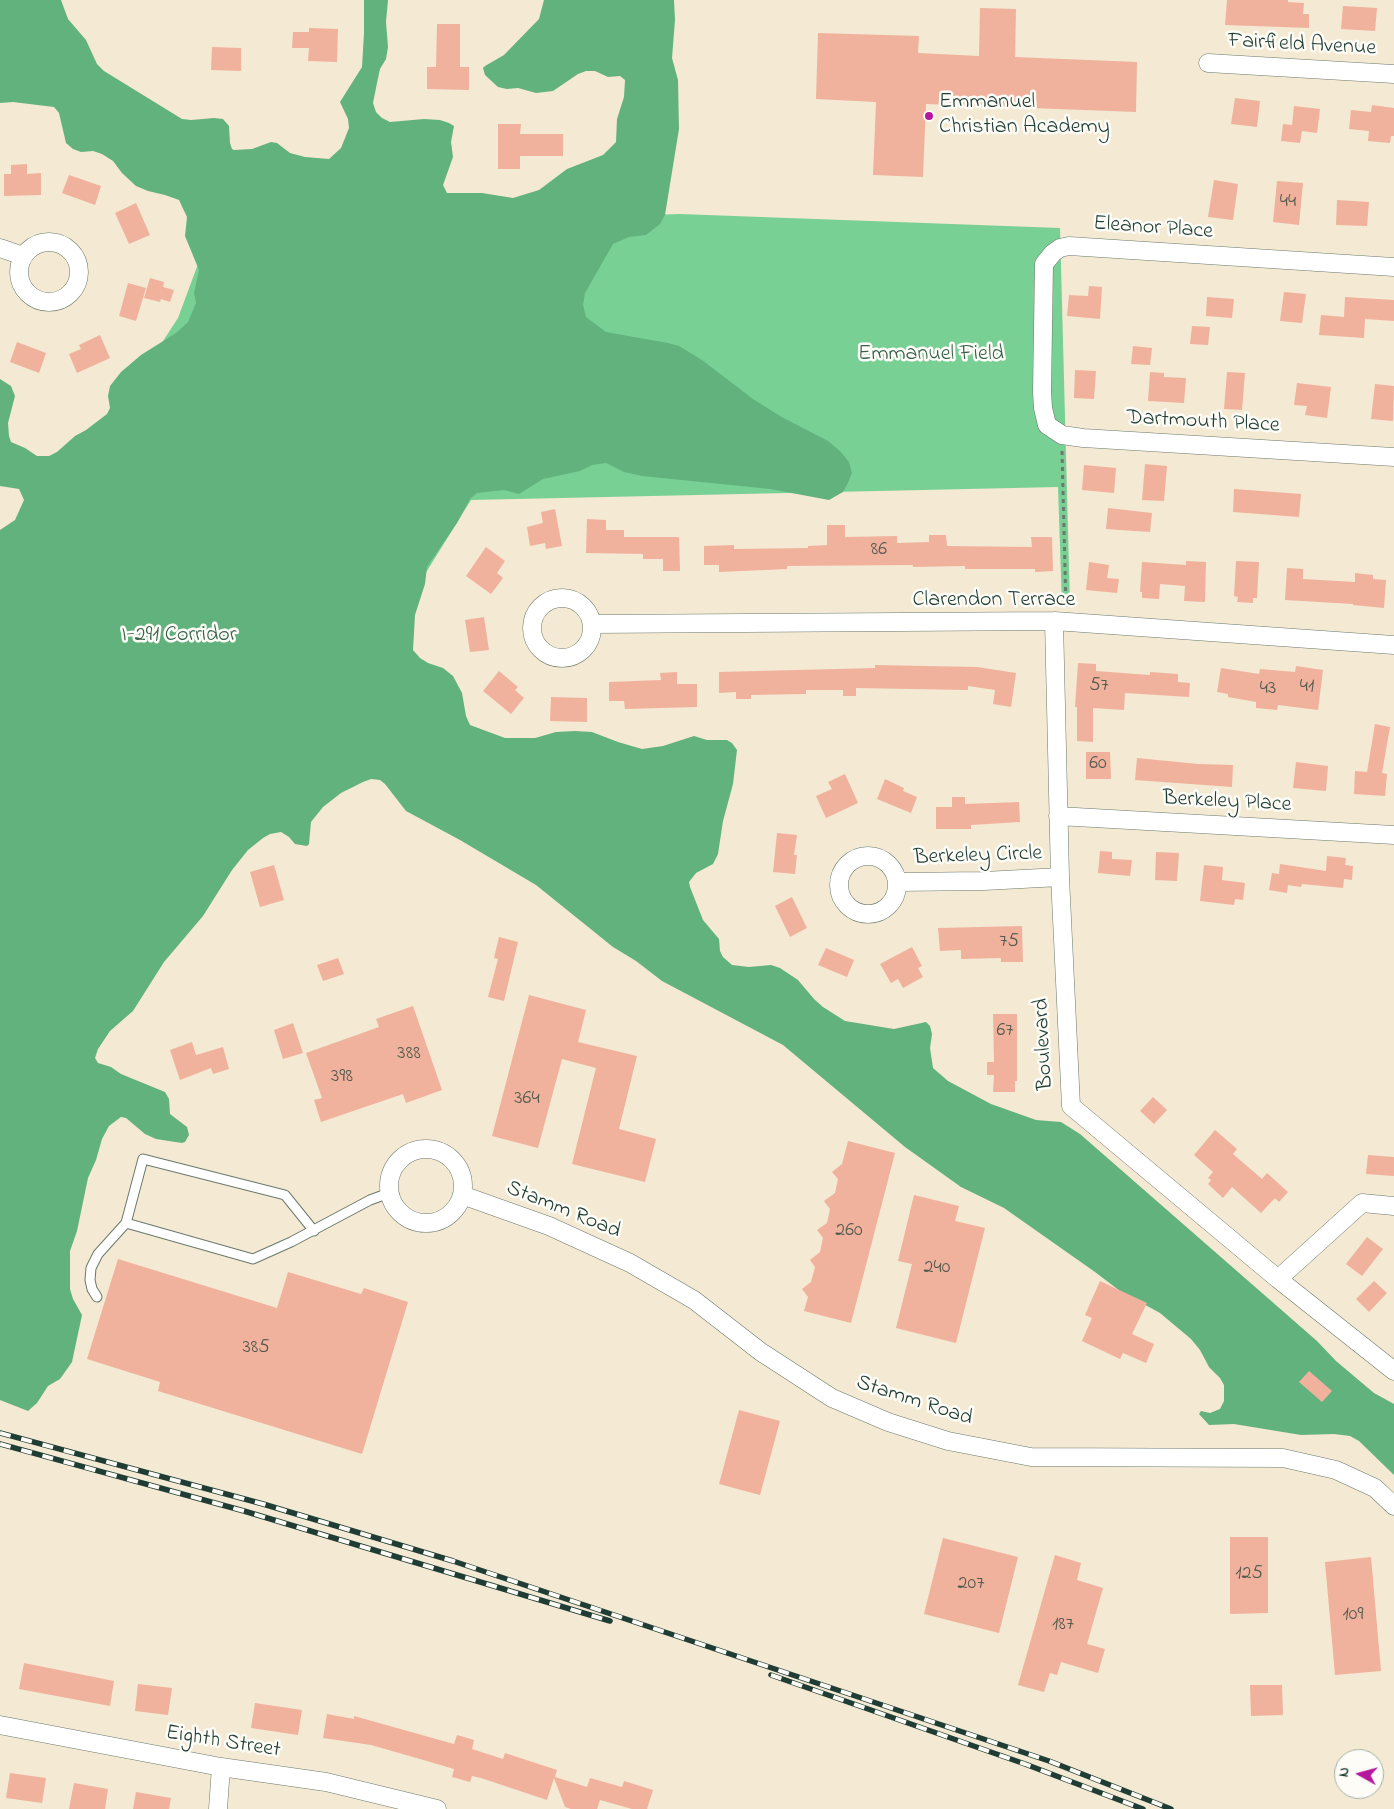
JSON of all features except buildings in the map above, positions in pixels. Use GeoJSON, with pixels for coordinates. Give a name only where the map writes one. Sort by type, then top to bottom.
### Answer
{"type":"FeatureCollection","features":[{"type":"Feature","properties":{"kind":"street","name":"Fairfield Avenue"},"geometry":{"type":"LineString","coordinates":[[1208,63],[1394,74]]}},
{"type":"Feature","properties":{"kind":"street","name":"Eleanor Place"},"geometry":{"type":"LineString","coordinates":[[1062,435],[1047,425],[1042,392],[1042,277],[1044,264],[1060,248],[1069,246],[1394,267]]}},
{"type":"Feature","properties":{"kind":"street"},"geometry":{"type":"LineString","coordinates":[[0,248],[23,256]]}},
{"type":"Feature","properties":{"kind":"street","name":"Dartmouth Place"},"geometry":{"type":"LineString","coordinates":[[1062,435],[1083,438],[1394,457]]}},
{"type":"Feature","properties":{"kind":"street","name":"Clarendon Terrace"},"geometry":{"type":"LineString","coordinates":[[592,624],[1060,622],[1394,645]]}},
{"type":"Feature","properties":{"kind":"street","name":"Boulevard"},"geometry":{"type":"LineString","coordinates":[[1060,622],[1058,816],[1071,1106],[1278,1279],[1394,1371]]}},
{"type":"Feature","properties":{"kind":"street","name":"Berkeley Place"},"geometry":{"type":"LineString","coordinates":[[1058,816],[1394,835]]}},
{"type":"Feature","properties":{"kind":"street","name":"Berkeley Circle"},"geometry":{"type":"LineString","coordinates":[[897,882],[984,881],[1060,877]]}},
{"type":"Feature","properties":{"kind":"street"},"geometry":{"type":"LineString","coordinates":[[419,1149],[434,1150],[447,1156],[457,1166],[463,1180],[462,1195],[456,1208],[445,1218],[432,1224],[417,1223],[404,1217],[394,1206],[389,1193],[389,1178],[395,1165],[406,1154],[419,1149]]}},
{"type":"Feature","properties":{"kind":"street","name":"Stamm Road"},"geometry":{"type":"LineString","coordinates":[[462,1195],[550,1226],[630,1263],[694,1300],[761,1352],[832,1398],[888,1422],[948,1441],[1031,1457],[1282,1458],[1336,1470],[1375,1488],[1394,1506]]}},
{"type":"Feature","properties":{"kind":"street"},"geometry":{"type":"LineString","coordinates":[[1278,1279],[1362,1203],[1394,1206]]}},
{"type":"Feature","properties":{"kind":"street","name":"Eighth Street"},"geometry":{"type":"LineString","coordinates":[[0,1725],[221,1767],[326,1782],[433,1808]]}},
{"type":"Feature","properties":{"kind":"street"},"geometry":{"type":"LineString","coordinates":[[218,1809],[221,1767]]}},
{"type":"Feature","properties":{"kind":"lane"},"geometry":{"type":"LineString","coordinates":[[98,1297],[92,1289],[90,1280],[91,1268],[98,1254],[126,1222],[143,1159],[285,1195],[314,1230]]}},
{"type":"Feature","properties":{"kind":"lane"},"geometry":{"type":"LineString","coordinates":[[126,1222],[253,1260],[370,1200],[389,1193]]}},
{"type":"Feature","properties":{"kind":"path"},"geometry":{"type":"LineString","coordinates":[[1060,622],[1062,435]]}},
{"type":"Feature","properties":{"kind":"green space"},"geometry":{"type":"Polygon","coordinates":[[[0,0],[61,0],[68,19],[86,40],[97,64],[104,71],[182,119],[223,119],[229,126],[230,143],[234,150],[252,149],[271,142],[277,143],[290,153],[305,157],[329,159],[341,148],[349,128],[348,119],[340,102],[362,67],[364,0],[388,0],[386,22],[388,47],[386,59],[380,69],[373,103],[376,112],[390,122],[424,119],[440,120],[454,126],[451,142],[453,157],[443,185],[447,193],[482,193],[513,198],[539,190],[567,169],[603,155],[616,142],[617,119],[624,97],[625,80],[620,76],[608,77],[595,71],[586,71],[578,74],[553,91],[536,93],[518,88],[507,89],[498,87],[485,75],[483,68],[504,55],[539,19],[544,0],[674,0],[675,20],[672,58],[678,80],[679,129],[665,215],[660,224],[646,235],[629,237],[613,244],[585,293],[583,305],[586,317],[606,332],[679,346],[702,360],[753,399],[780,416],[828,441],[849,462],[852,473],[843,492],[829,500],[770,489],[642,476],[624,472],[606,463],[592,465],[580,471],[543,479],[519,494],[504,490],[477,493],[470,499],[457,523],[427,567],[425,584],[415,615],[413,650],[420,658],[443,668],[453,676],[462,693],[466,716],[470,725],[505,738],[535,738],[556,732],[575,731],[592,732],[642,749],[663,746],[694,736],[707,740],[727,740],[732,743],[737,750],[733,784],[723,821],[718,854],[713,864],[696,873],[689,882],[703,920],[719,939],[720,951],[723,957],[732,965],[749,967],[771,965],[780,968],[798,980],[823,1007],[845,1021],[894,1029],[926,1022],[930,1026],[932,1034],[930,1048],[933,1068],[948,1081],[991,1104],[1036,1120],[1061,1122],[1080,1134],[1317,1341],[1336,1361],[1374,1393],[1394,1404],[1394,1475],[1359,1441],[1350,1436],[1334,1434],[1301,1435],[1234,1424],[1209,1425],[1199,1414],[1201,1411],[1210,1413],[1220,1409],[1224,1401],[1224,1385],[1209,1367],[1200,1350],[1191,1339],[1160,1313],[1120,1291],[1004,1208],[961,1187],[905,1147],[783,1045],[662,981],[636,961],[613,947],[536,885],[460,840],[406,811],[385,784],[380,780],[371,779],[341,793],[323,807],[311,822],[309,844],[307,846],[295,844],[281,832],[270,834],[248,850],[232,870],[203,916],[164,962],[133,1011],[110,1031],[98,1049],[95,1058],[98,1063],[165,1092],[169,1099],[170,1114],[187,1127],[189,1135],[185,1142],[182,1143],[156,1139],[145,1134],[126,1118],[121,1117],[109,1126],[102,1139],[88,1178],[77,1231],[70,1251],[70,1289],[82,1315],[72,1362],[60,1379],[48,1386],[37,1403],[28,1411],[0,1400],[0,530],[15,520],[24,500],[19,489],[0,486],[0,379],[11,386],[15,396],[8,423],[11,442],[37,456],[49,456],[57,452],[75,436],[107,414],[110,408],[108,396],[110,386],[121,372],[141,355],[176,333],[188,322],[196,303],[194,293],[199,270],[185,236],[187,217],[179,200],[136,186],[122,173],[113,161],[102,154],[93,151],[81,152],[73,149],[66,143],[59,113],[54,107],[13,102],[0,103],[0,0]]]}},
{"type":"Feature","properties":{"kind":"green space","name":"I-291 Corridor"},"geometry":{"type":"Polygon","coordinates":[[[680,214],[1060,228],[1070,606],[1062,605],[1058,487],[471,500],[281,806],[218,888],[0,578],[56,506],[178,318],[211,229],[680,214]]]}},
{"type":"Feature","properties":{"kind":"railway"},"geometry":{"type":"LineString","coordinates":[[0,1433],[263,1504],[453,1561],[1049,1761],[1171,1809]]}},
{"type":"Feature","properties":{"kind":"railway"},"geometry":{"type":"LineString","coordinates":[[0,1444],[244,1511],[610,1621]]}},
{"type":"Feature","properties":{"kind":"railway"},"geometry":{"type":"LineString","coordinates":[[771,1675],[1025,1764],[1143,1809]]}},
{"type":"Feature","properties":{"kind":"place","name":"Emmanuel Christian Academy"},"geometry":{"type":"Point","coordinates":[929,116]}},
{"type":"Feature","properties":{"kind":"park label","name":"Emmanuel Field"},"geometry":{"type":"Point","coordinates":[931,355]}}]}
